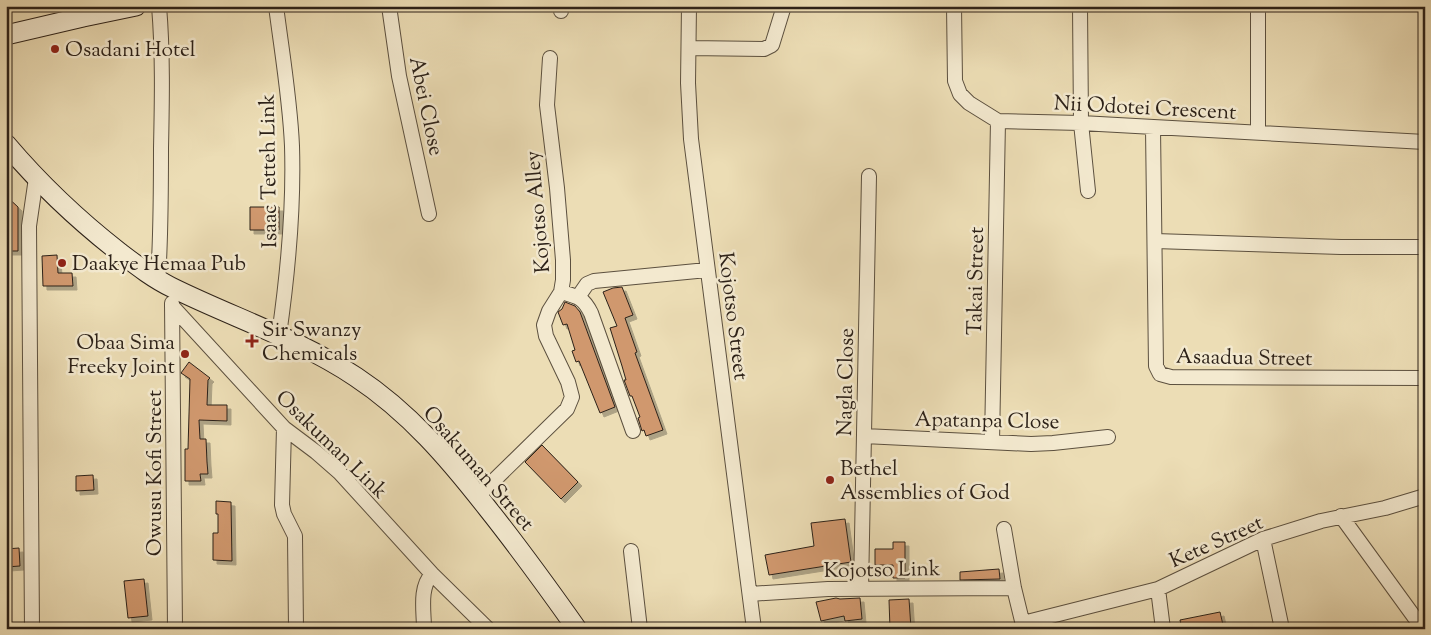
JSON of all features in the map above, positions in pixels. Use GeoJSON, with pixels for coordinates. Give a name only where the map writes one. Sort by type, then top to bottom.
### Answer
{"type":"FeatureCollection","features":[{"type":"Feature","properties":{"kind":"street"},"geometry":{"type":"LineString","coordinates":[[6,35],[83,11],[136,6]]}},
{"type":"Feature","properties":{"kind":"street","name":"Owusu Kofi Street"},"geometry":{"type":"LineString","coordinates":[[158,6],[161,36],[162,112],[160,233],[165,283],[172,306],[175,629]]}},
{"type":"Feature","properties":{"kind":"street","name":"Isaac Tetteh Link"},"geometry":{"type":"LineString","coordinates":[[276,6],[292,145],[292,199],[288,269],[279,335]]}},
{"type":"Feature","properties":{"kind":"street","name":"Abei Close"},"geometry":{"type":"LineString","coordinates":[[389,6],[399,76],[429,214]]}},
{"type":"Feature","properties":{"kind":"street","name":"Kojotso Street"},"geometry":{"type":"LineString","coordinates":[[689,6],[688,83],[691,139],[754,629]]}},
{"type":"Feature","properties":{"kind":"street"},"geometry":{"type":"LineString","coordinates":[[689,48],[764,49],[772,45],[784,6]]}},
{"type":"Feature","properties":{"kind":"street"},"geometry":{"type":"LineString","coordinates":[[954,6],[954,81],[960,94],[969,103],[998,121]]}},
{"type":"Feature","properties":{"kind":"street"},"geometry":{"type":"LineString","coordinates":[[1080,6],[1081,123],[1088,191]]}},
{"type":"Feature","properties":{"kind":"street"},"geometry":{"type":"LineString","coordinates":[[1258,6],[1258,132]]}},
{"type":"Feature","properties":{"kind":"street","name":"Kojotso Alley"},"geometry":{"type":"LineString","coordinates":[[478,496],[567,409],[572,397],[568,382],[546,336],[544,325],[549,311],[561,292],[563,260],[547,105],[550,58]]}},
{"type":"Feature","properties":{"kind":"street","name":"Nii Odotei Crescent"},"geometry":{"type":"LineString","coordinates":[[998,121],[1081,123],[1425,142]]}},
{"type":"Feature","properties":{"kind":"street","name":"Takai Street"},"geometry":{"type":"LineString","coordinates":[[992,442],[998,121]]}},
{"type":"Feature","properties":{"kind":"street","name":"Asaadua Street"},"geometry":{"type":"LineString","coordinates":[[1153,128],[1156,366],[1160,374],[1171,377],[1425,378]]}},
{"type":"Feature","properties":{"kind":"street","name":"Osakuman Street"},"geometry":{"type":"LineString","coordinates":[[6,144],[36,178],[92,231],[134,263],[165,283],[325,358],[356,377],[398,408],[438,448],[478,496],[518,547],[577,629]]}},
{"type":"Feature","properties":{"kind":"street","name":"Nagla Close"},"geometry":{"type":"LineString","coordinates":[[861,589],[870,176]]}},
{"type":"Feature","properties":{"kind":"street"},"geometry":{"type":"LineString","coordinates":[[32,629],[28,226],[36,178]]}},
{"type":"Feature","properties":{"kind":"street"},"geometry":{"type":"LineString","coordinates":[[1155,241],[1425,248]]}},
{"type":"Feature","properties":{"kind":"street"},"geometry":{"type":"LineString","coordinates":[[578,297],[587,284],[594,281],[708,270]]}},
{"type":"Feature","properties":{"kind":"street"},"geometry":{"type":"LineString","coordinates":[[561,292],[578,297],[585,302],[591,313],[633,431]]}},
{"type":"Feature","properties":{"kind":"street","name":"Osakuman Link"},"geometry":{"type":"LineString","coordinates":[[172,306],[284,428],[340,473],[432,574],[488,629]]}},
{"type":"Feature","properties":{"kind":"street"},"geometry":{"type":"LineString","coordinates":[[284,428],[282,505],[284,514],[295,536],[296,629]]}},
{"type":"Feature","properties":{"kind":"street","name":"Apatanpa Close"},"geometry":{"type":"LineString","coordinates":[[864,436],[1053,443],[1108,437]]}},
{"type":"Feature","properties":{"kind":"street","name":"Kete Street"},"geometry":{"type":"LineString","coordinates":[[1024,626],[1158,589],[1263,539],[1341,516],[1385,508],[1425,496]]}},
{"type":"Feature","properties":{"kind":"street"},"geometry":{"type":"LineString","coordinates":[[1341,516],[1423,629]]}},
{"type":"Feature","properties":{"kind":"street"},"geometry":{"type":"LineString","coordinates":[[1004,529],[1014,588],[1024,626]]}},
{"type":"Feature","properties":{"kind":"street"},"geometry":{"type":"LineString","coordinates":[[1263,539],[1282,629]]}},
{"type":"Feature","properties":{"kind":"street"},"geometry":{"type":"LineString","coordinates":[[631,551],[640,629]]}},
{"type":"Feature","properties":{"kind":"street"},"geometry":{"type":"LineString","coordinates":[[424,629],[423,590],[432,574]]}},
{"type":"Feature","properties":{"kind":"street","name":"Kojotso Link"},"geometry":{"type":"LineString","coordinates":[[750,594],[799,590],[1014,588]]}},
{"type":"Feature","properties":{"kind":"street"},"geometry":{"type":"LineString","coordinates":[[1158,589],[1163,629]]}},
{"type":"Feature","properties":{"kind":"building"},"geometry":{"type":"Polygon","coordinates":[[[6,196],[18,207],[18,251],[6,251],[6,196]]]}},
{"type":"Feature","properties":{"kind":"building"},"geometry":{"type":"Polygon","coordinates":[[[250,207],[279,207],[279,230],[250,230],[250,207]]]}},
{"type":"Feature","properties":{"kind":"building"},"geometry":{"type":"Polygon","coordinates":[[[57,255],[58,273],[72,273],[73,286],[43,286],[42,256],[57,255]]]}},
{"type":"Feature","properties":{"kind":"building"},"geometry":{"type":"Polygon","coordinates":[[[622,287],[633,315],[625,318],[637,352],[635,353],[663,430],[646,436],[644,430],[642,431],[638,418],[640,417],[624,380],[626,380],[610,328],[617,326],[603,292],[622,287]]]}},
{"type":"Feature","properties":{"kind":"building"},"geometry":{"type":"Polygon","coordinates":[[[565,302],[575,306],[580,312],[615,407],[600,413],[579,361],[576,362],[572,351],[575,350],[567,324],[563,325],[558,312],[562,309],[565,302]]]}},
{"type":"Feature","properties":{"kind":"building"},"geometry":{"type":"Polygon","coordinates":[[[189,362],[210,378],[208,380],[207,405],[227,405],[227,421],[199,420],[200,439],[206,439],[208,474],[200,474],[201,481],[185,481],[185,449],[188,449],[190,379],[181,373],[189,362]]]}},
{"type":"Feature","properties":{"kind":"building"},"geometry":{"type":"Polygon","coordinates":[[[542,445],[578,482],[561,499],[525,462],[542,445]]]}},
{"type":"Feature","properties":{"kind":"building"},"geometry":{"type":"Polygon","coordinates":[[[93,475],[94,490],[76,491],[76,476],[93,475]]]}},
{"type":"Feature","properties":{"kind":"building"},"geometry":{"type":"Polygon","coordinates":[[[216,501],[231,502],[232,561],[213,560],[213,533],[218,533],[216,501]]]}},
{"type":"Feature","properties":{"kind":"building"},"geometry":{"type":"Polygon","coordinates":[[[845,519],[851,562],[769,575],[765,555],[814,546],[811,523],[845,519]]]}},
{"type":"Feature","properties":{"kind":"building"},"geometry":{"type":"Polygon","coordinates":[[[893,542],[905,542],[905,578],[893,578],[893,565],[875,565],[875,549],[893,549],[893,542]]]}},
{"type":"Feature","properties":{"kind":"building"},"geometry":{"type":"Polygon","coordinates":[[[19,548],[20,566],[6,567],[6,549],[19,548]]]}},
{"type":"Feature","properties":{"kind":"building"},"geometry":{"type":"Polygon","coordinates":[[[999,569],[1000,579],[960,580],[960,572],[999,569]]]}},
{"type":"Feature","properties":{"kind":"building"},"geometry":{"type":"Polygon","coordinates":[[[144,579],[148,616],[128,618],[124,581],[144,579]]]}},
{"type":"Feature","properties":{"kind":"building"},"geometry":{"type":"Polygon","coordinates":[[[836,598],[860,598],[862,619],[845,621],[844,616],[821,621],[816,602],[836,598]]]}},
{"type":"Feature","properties":{"kind":"building"},"geometry":{"type":"Polygon","coordinates":[[[909,599],[911,629],[890,629],[889,600],[909,599]]]}},
{"type":"Feature","properties":{"kind":"building"},"geometry":{"type":"Polygon","coordinates":[[[1220,612],[1224,629],[1182,629],[1180,620],[1220,612]]]}},
{"type":"Feature","properties":{"kind":"place","name":"Osadani Hotel"},"geometry":{"type":"Point","coordinates":[55,49]}},
{"type":"Feature","properties":{"kind":"place","name":"Daakye Hemaa Pub"},"geometry":{"type":"Point","coordinates":[62,263]}},
{"type":"Feature","properties":{"kind":"place","name":"Sir Swanzy Chemicals"},"geometry":{"type":"Point","coordinates":[252,341]}},
{"type":"Feature","properties":{"kind":"place","name":"Obaa Sima Freeky Joint"},"geometry":{"type":"Point","coordinates":[185,354]}},
{"type":"Feature","properties":{"kind":"place","name":"Bethel Assemblies of God"},"geometry":{"type":"Point","coordinates":[830,480]}}]}
